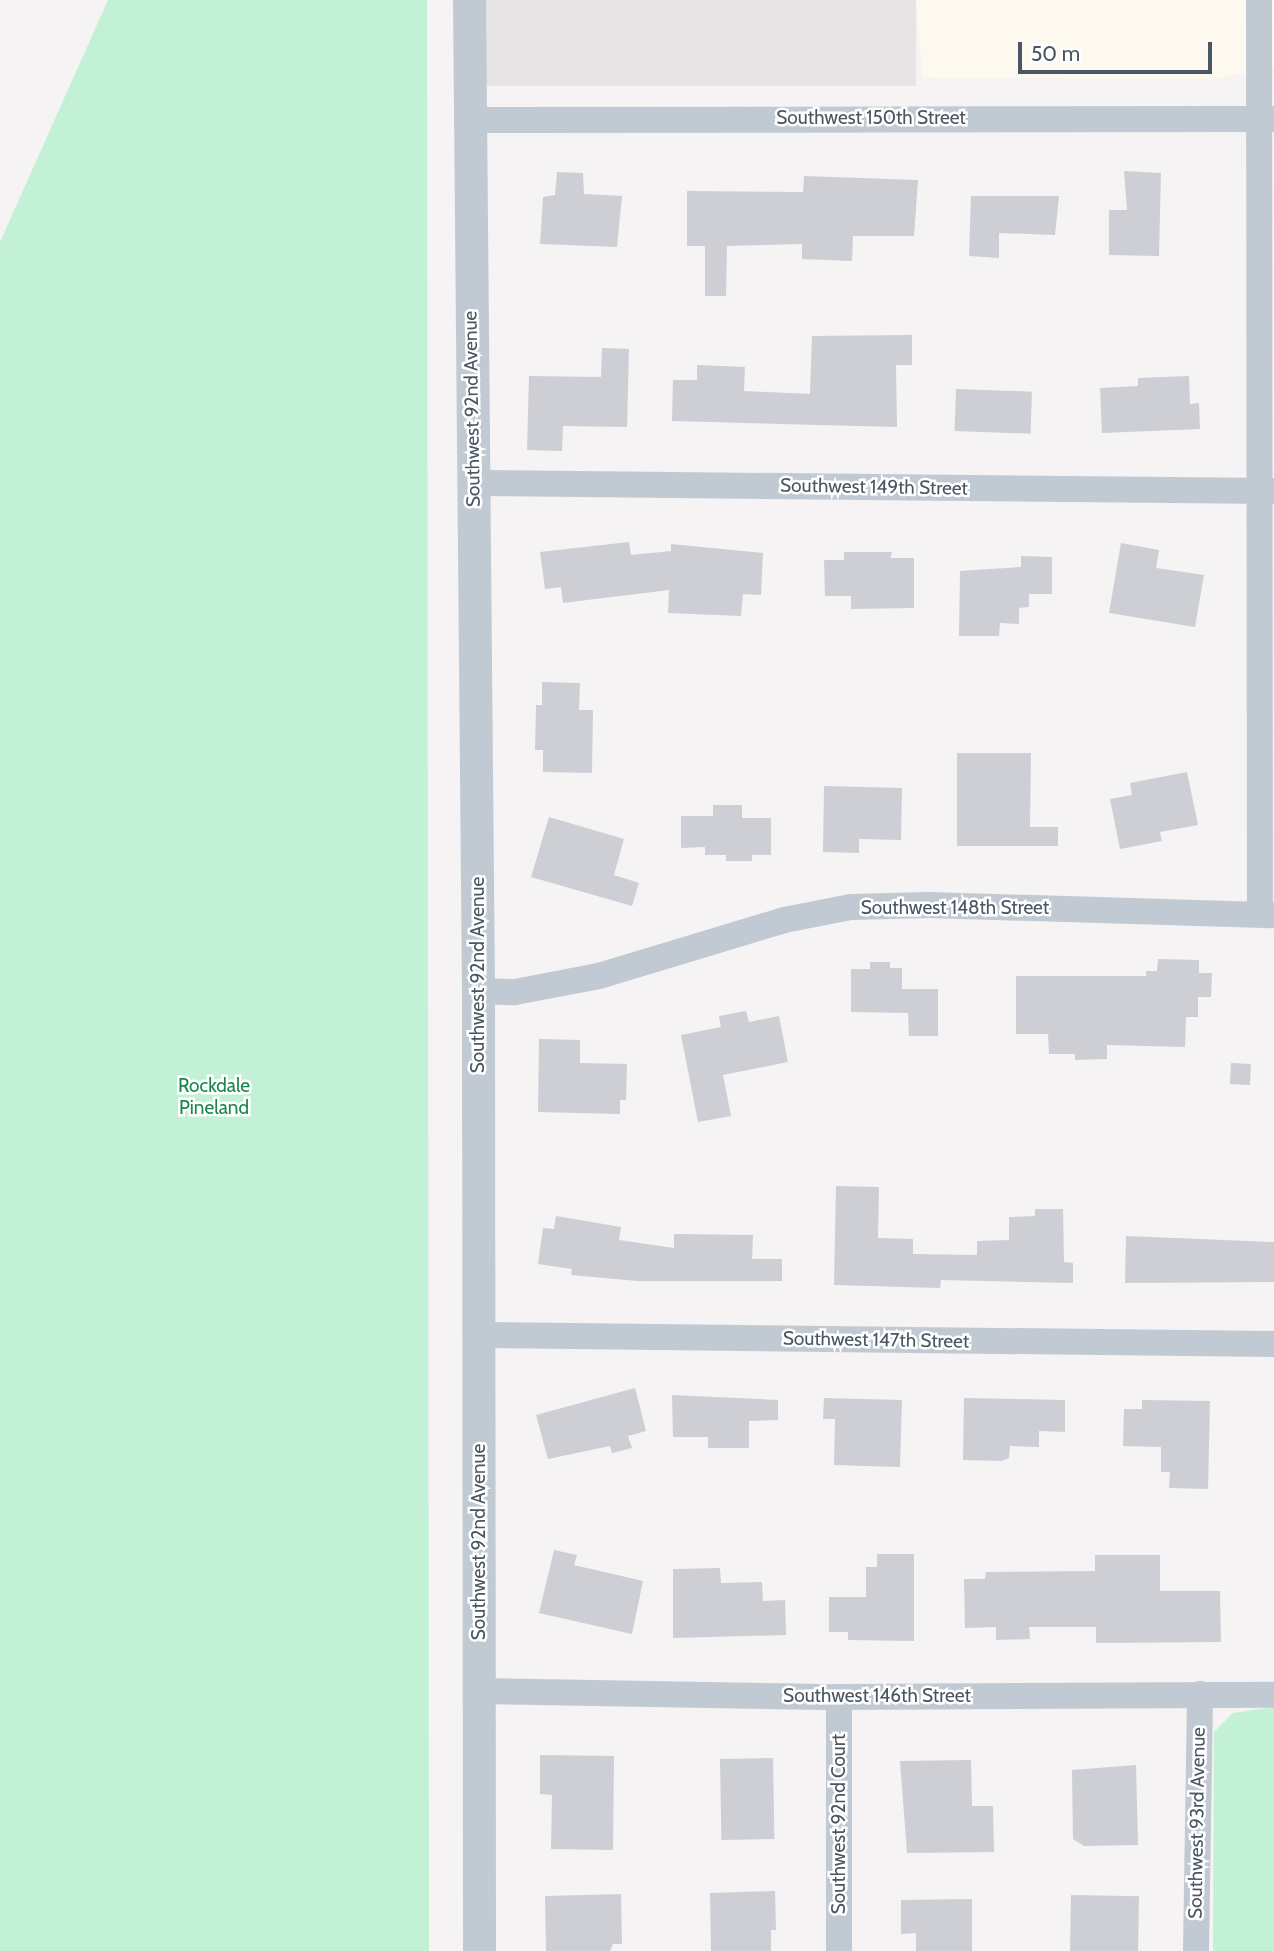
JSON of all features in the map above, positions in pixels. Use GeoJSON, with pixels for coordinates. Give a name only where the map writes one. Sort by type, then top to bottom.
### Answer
{"type":"FeatureCollection","features":[{"type":"Feature","properties":{"kind":"street","name":"Southwest 92nd Avenue"},"geometry":{"type":"LineString","coordinates":[[469,0],[478,991],[479,1951]]}},
{"type":"Feature","properties":{"kind":"street"},"geometry":{"type":"LineString","coordinates":[[1259,0],[1268,119],[1262,201],[1267,914]]}},
{"type":"Feature","properties":{"kind":"street","name":"Southwest 150th Street"},"geometry":{"type":"LineString","coordinates":[[468,120],[1268,119]]}},
{"type":"Feature","properties":{"kind":"street","name":"Southwest 149th Street"},"geometry":{"type":"LineString","coordinates":[[473,483],[1266,491]]}},
{"type":"Feature","properties":{"kind":"street","name":"Southwest 148th Street"},"geometry":{"type":"LineString","coordinates":[[478,991],[515,992],[599,976],[784,920],[851,907],[929,905],[1267,914]]}},
{"type":"Feature","properties":{"kind":"street","name":"Southwest 147th Street"},"geometry":{"type":"LineString","coordinates":[[478,1335],[1274,1344]]}},
{"type":"Feature","properties":{"kind":"street","name":"Southwest 146th Street"},"geometry":{"type":"LineString","coordinates":[[480,1691],[839,1697],[1274,1695]]}},
{"type":"Feature","properties":{"kind":"street","name":"Southwest 93rd Avenue"},"geometry":{"type":"LineString","coordinates":[[1196,1951],[1200,1694]]}},
{"type":"Feature","properties":{"kind":"street","name":"Southwest 92nd Court"},"geometry":{"type":"LineString","coordinates":[[839,1697],[839,1951]]}},
{"type":"Feature","properties":{"kind":"shaded area"},"geometry":{"type":"Polygon","coordinates":[[[481,0],[916,0],[916,86],[481,86],[481,0]]]}},
{"type":"Feature","properties":{"kind":"shaded area"},"geometry":{"type":"Polygon","coordinates":[[[916,0],[1274,0],[1274,67],[1211,80],[922,77],[916,0]]]}},
{"type":"Feature","properties":{"kind":"green space","name":"Rockdale Pineland"},"geometry":{"type":"Polygon","coordinates":[[[108,0],[427,0],[429,1951],[0,1951],[0,242],[108,0]]]}},
{"type":"Feature","properties":{"kind":"green space"},"geometry":{"type":"Polygon","coordinates":[[[1274,1707],[1274,1951],[1213,1951],[1214,1732],[1233,1713],[1274,1707]]]}},
{"type":"Feature","properties":{"kind":"building"},"geometry":{"type":"Polygon","coordinates":[[[1124,171],[1161,173],[1159,256],[1109,255],[1109,210],[1127,210],[1124,171]]]}},
{"type":"Feature","properties":{"kind":"building"},"geometry":{"type":"Polygon","coordinates":[[[557,172],[583,173],[584,194],[622,196],[617,247],[540,244],[543,197],[555,195],[557,172]]]}},
{"type":"Feature","properties":{"kind":"building"},"geometry":{"type":"Polygon","coordinates":[[[804,176],[918,180],[914,236],[853,236],[852,261],[802,259],[802,244],[727,246],[726,296],[705,296],[705,246],[687,246],[687,191],[803,192],[804,176]]]}},
{"type":"Feature","properties":{"kind":"building"},"geometry":{"type":"Polygon","coordinates":[[[971,196],[1059,196],[1055,235],[999,233],[999,258],[969,256],[971,196]]]}},
{"type":"Feature","properties":{"kind":"building"},"geometry":{"type":"Polygon","coordinates":[[[912,335],[912,365],[896,365],[897,427],[672,421],[673,380],[697,380],[697,365],[745,367],[744,391],[810,394],[812,336],[912,335]]]}},
{"type":"Feature","properties":{"kind":"building"},"geometry":{"type":"Polygon","coordinates":[[[602,348],[629,349],[627,427],[563,426],[562,451],[527,450],[529,376],[601,377],[602,348]]]}},
{"type":"Feature","properties":{"kind":"building"},"geometry":{"type":"Polygon","coordinates":[[[1189,376],[1190,404],[1199,403],[1200,429],[1102,433],[1100,388],[1138,386],[1138,378],[1189,376]]]}},
{"type":"Feature","properties":{"kind":"building"},"geometry":{"type":"Polygon","coordinates":[[[956,389],[1032,392],[1030,434],[955,431],[956,389]]]}},
{"type":"Feature","properties":{"kind":"building"},"geometry":{"type":"Polygon","coordinates":[[[629,542],[631,555],[671,551],[671,544],[763,553],[761,595],[743,594],[741,616],[668,613],[669,590],[563,603],[561,587],[545,589],[540,552],[629,542]]]}},
{"type":"Feature","properties":{"kind":"building"},"geometry":{"type":"Polygon","coordinates":[[[1121,543],[1159,550],[1156,568],[1204,575],[1195,627],[1109,613],[1121,543]]]}},
{"type":"Feature","properties":{"kind":"building"},"geometry":{"type":"Polygon","coordinates":[[[844,552],[892,552],[890,558],[914,558],[914,608],[851,609],[851,596],[825,596],[824,560],[844,560],[844,552]]]}},
{"type":"Feature","properties":{"kind":"building"},"geometry":{"type":"Polygon","coordinates":[[[1021,556],[1052,557],[1052,594],[1029,594],[1029,607],[1019,608],[1019,624],[1000,623],[999,636],[959,636],[960,571],[1021,567],[1021,556]]]}},
{"type":"Feature","properties":{"kind":"building"},"geometry":{"type":"Polygon","coordinates":[[[542,682],[580,683],[579,710],[593,710],[592,773],[543,772],[543,750],[535,750],[536,705],[542,705],[542,682]]]}},
{"type":"Feature","properties":{"kind":"building"},"geometry":{"type":"Polygon","coordinates":[[[957,753],[1031,753],[1030,827],[1058,827],[1058,846],[957,846],[957,753]]]}},
{"type":"Feature","properties":{"kind":"building"},"geometry":{"type":"Polygon","coordinates":[[[1187,772],[1198,825],[1160,832],[1162,841],[1120,849],[1110,799],[1132,795],[1130,783],[1187,772]]]}},
{"type":"Feature","properties":{"kind":"building"},"geometry":{"type":"Polygon","coordinates":[[[824,786],[902,788],[901,840],[859,839],[859,853],[823,852],[824,786]]]}},
{"type":"Feature","properties":{"kind":"building"},"geometry":{"type":"Polygon","coordinates":[[[713,805],[742,805],[742,818],[771,818],[771,855],[752,855],[752,861],[726,861],[726,855],[705,855],[705,847],[681,848],[681,816],[713,816],[713,805]]]}},
{"type":"Feature","properties":{"kind":"building"},"geometry":{"type":"Polygon","coordinates":[[[549,817],[624,839],[614,875],[639,883],[632,906],[531,877],[549,817]]]}},
{"type":"Feature","properties":{"kind":"building"},"geometry":{"type":"Polygon","coordinates":[[[1158,959],[1199,960],[1199,973],[1212,973],[1211,997],[1198,997],[1198,1017],[1186,1017],[1185,1047],[1107,1045],[1107,1059],[1075,1060],[1075,1054],[1049,1054],[1048,1034],[1016,1034],[1016,976],[1146,976],[1146,971],[1157,971],[1158,959]]]}},
{"type":"Feature","properties":{"kind":"building"},"geometry":{"type":"Polygon","coordinates":[[[870,962],[890,962],[890,968],[902,968],[902,989],[938,989],[938,1036],[909,1036],[908,1013],[851,1012],[851,969],[870,969],[870,962]]]}},
{"type":"Feature","properties":{"kind":"building"},"geometry":{"type":"Polygon","coordinates":[[[746,1011],[749,1022],[779,1016],[788,1062],[723,1075],[731,1116],[698,1122],[681,1035],[721,1027],[719,1016],[746,1011]]]}},
{"type":"Feature","properties":{"kind":"building"},"geometry":{"type":"Polygon","coordinates":[[[539,1039],[580,1040],[580,1063],[627,1064],[626,1100],[620,1100],[620,1114],[538,1112],[539,1039]]]}},
{"type":"Feature","properties":{"kind":"building"},"geometry":{"type":"Polygon","coordinates":[[[1231,1063],[1251,1064],[1250,1085],[1230,1084],[1231,1063]]]}},
{"type":"Feature","properties":{"kind":"building"},"geometry":{"type":"Polygon","coordinates":[[[836,1186],[879,1187],[878,1238],[913,1239],[913,1254],[977,1255],[977,1241],[1009,1240],[1009,1217],[1035,1216],[1035,1209],[1063,1209],[1064,1262],[1073,1263],[1073,1283],[941,1280],[940,1288],[834,1285],[836,1186]]]}},
{"type":"Feature","properties":{"kind":"building"},"geometry":{"type":"Polygon","coordinates":[[[556,1216],[621,1227],[619,1240],[674,1248],[674,1234],[753,1235],[752,1259],[782,1259],[782,1281],[637,1281],[571,1275],[572,1269],[538,1264],[543,1228],[554,1229],[556,1216]]]}},
{"type":"Feature","properties":{"kind":"building"},"geometry":{"type":"Polygon","coordinates":[[[1126,1236],[1274,1242],[1274,1282],[1125,1283],[1126,1236]]]}},
{"type":"Feature","properties":{"kind":"building"},"geometry":{"type":"Polygon","coordinates":[[[635,1388],[646,1431],[628,1436],[632,1448],[612,1453],[610,1446],[548,1459],[536,1415],[635,1388]]]}},
{"type":"Feature","properties":{"kind":"building"},"geometry":{"type":"Polygon","coordinates":[[[672,1395],[778,1400],[778,1420],[749,1421],[749,1448],[708,1448],[708,1437],[673,1437],[672,1395]]]}},
{"type":"Feature","properties":{"kind":"building"},"geometry":{"type":"Polygon","coordinates":[[[824,1398],[902,1400],[900,1467],[834,1465],[835,1419],[823,1419],[824,1398]]]}},
{"type":"Feature","properties":{"kind":"building"},"geometry":{"type":"Polygon","coordinates":[[[964,1398],[1065,1400],[1065,1432],[1039,1431],[1039,1447],[1010,1446],[1009,1458],[1001,1461],[963,1460],[964,1398]]]}},
{"type":"Feature","properties":{"kind":"building"},"geometry":{"type":"Polygon","coordinates":[[[1142,1400],[1210,1401],[1208,1489],[1169,1488],[1170,1472],[1161,1472],[1161,1447],[1123,1446],[1124,1409],[1142,1409],[1142,1400]]]}},
{"type":"Feature","properties":{"kind":"building"},"geometry":{"type":"Polygon","coordinates":[[[554,1550],[577,1555],[574,1565],[643,1581],[632,1634],[539,1613],[554,1550]]]}},
{"type":"Feature","properties":{"kind":"building"},"geometry":{"type":"Polygon","coordinates":[[[877,1554],[914,1554],[914,1641],[848,1640],[848,1632],[829,1632],[829,1597],[866,1597],[866,1567],[877,1567],[877,1554]]]}},
{"type":"Feature","properties":{"kind":"building"},"geometry":{"type":"Polygon","coordinates":[[[1095,1555],[1160,1555],[1160,1591],[1220,1591],[1221,1642],[1096,1643],[1096,1627],[1029,1627],[1030,1639],[996,1640],[996,1627],[965,1628],[964,1579],[985,1579],[986,1572],[1095,1571],[1095,1555]]]}},
{"type":"Feature","properties":{"kind":"building"},"geometry":{"type":"Polygon","coordinates":[[[720,1568],[721,1583],[762,1582],[763,1601],[785,1600],[786,1635],[673,1638],[673,1569],[720,1568]]]}},
{"type":"Feature","properties":{"kind":"building"},"geometry":{"type":"Polygon","coordinates":[[[540,1755],[614,1756],[613,1850],[551,1849],[552,1795],[540,1794],[540,1755]]]}},
{"type":"Feature","properties":{"kind":"building"},"geometry":{"type":"Polygon","coordinates":[[[773,1758],[774,1839],[721,1840],[720,1759],[773,1758]]]}},
{"type":"Feature","properties":{"kind":"building"},"geometry":{"type":"Polygon","coordinates":[[[971,1760],[972,1806],[993,1806],[994,1852],[907,1853],[900,1761],[971,1760]]]}},
{"type":"Feature","properties":{"kind":"building"},"geometry":{"type":"Polygon","coordinates":[[[1136,1765],[1138,1845],[1084,1846],[1073,1839],[1072,1770],[1136,1765]]]}},
{"type":"Feature","properties":{"kind":"building"},"geometry":{"type":"Polygon","coordinates":[[[775,1891],[776,1930],[771,1930],[771,1951],[711,1951],[710,1893],[775,1891]]]}},
{"type":"Feature","properties":{"kind":"building"},"geometry":{"type":"Polygon","coordinates":[[[621,1894],[622,1944],[613,1944],[610,1951],[546,1951],[545,1896],[621,1894]]]}},
{"type":"Feature","properties":{"kind":"building"},"geometry":{"type":"Polygon","coordinates":[[[1071,1895],[1139,1896],[1138,1951],[1070,1951],[1071,1895]]]}},
{"type":"Feature","properties":{"kind":"building"},"geometry":{"type":"Polygon","coordinates":[[[972,1899],[972,1951],[916,1951],[916,1933],[901,1934],[901,1900],[972,1899]]]}}]}
